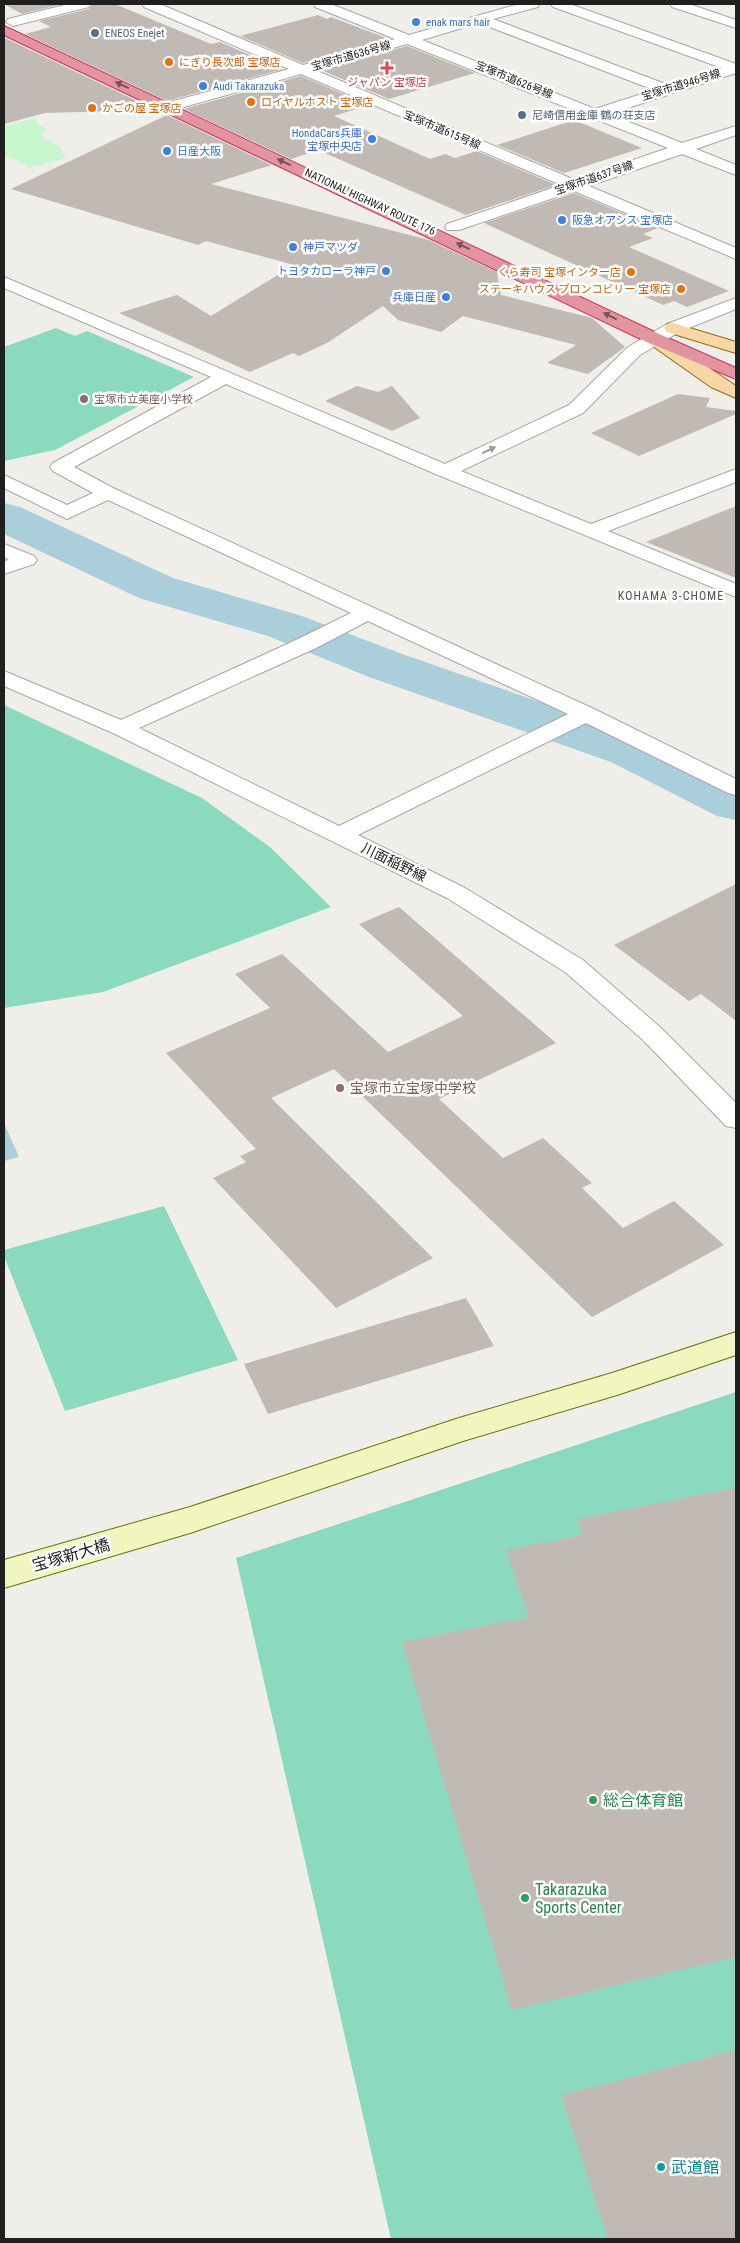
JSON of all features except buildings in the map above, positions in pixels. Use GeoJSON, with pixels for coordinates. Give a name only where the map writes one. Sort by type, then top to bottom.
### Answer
{"type":"FeatureCollection","features":[{"type":"Feature","properties":{"kind":"highway","name":"NATIONAL HIGHWAY ROUTE 176"},"geometry":{"type":"LineString","coordinates":[[7,23],[187,102],[488,243]]}},
{"type":"Feature","properties":{"kind":"highway","name":"NATIONAL HIGHWAY ROUTE 176"},"geometry":{"type":"LineString","coordinates":[[7,23],[168,107],[655,329],[736,374]]}},
{"type":"Feature","properties":{"kind":"highway"},"geometry":{"type":"LineString","coordinates":[[674,328],[736,358]]}},
{"type":"Feature","properties":{"kind":"main road"},"geometry":{"type":"LineString","coordinates":[[674,328],[736,348]]}},
{"type":"Feature","properties":{"kind":"main road"},"geometry":{"type":"LineString","coordinates":[[655,329],[717,383],[736,393]]}},
{"type":"Feature","properties":{"kind":"street"},"geometry":{"type":"LineString","coordinates":[[7,23],[84,4]]}},
{"type":"Feature","properties":{"kind":"street","name":"宝塚市道615号線"},"geometry":{"type":"LineString","coordinates":[[149,4],[736,254]]}},
{"type":"Feature","properties":{"kind":"street","name":"宝塚市道626号線"},"geometry":{"type":"LineString","coordinates":[[320,4],[736,170]]}},
{"type":"Feature","properties":{"kind":"street"},"geometry":{"type":"LineString","coordinates":[[490,4],[508,11]]}},
{"type":"Feature","properties":{"kind":"street","name":"宝塚市道636号線"},"geometry":{"type":"LineString","coordinates":[[168,107],[533,4]]}},
{"type":"Feature","properties":{"kind":"street"},"geometry":{"type":"LineString","coordinates":[[558,4],[736,68]]}},
{"type":"Feature","properties":{"kind":"street"},"geometry":{"type":"LineString","coordinates":[[677,4],[736,24]]}},
{"type":"Feature","properties":{"kind":"street"},"geometry":{"type":"LineString","coordinates":[[480,19],[664,90]]}},
{"type":"Feature","properties":{"kind":"street","name":"宝塚市道946号線"},"geometry":{"type":"LineString","coordinates":[[597,113],[736,68]]}},
{"type":"Feature","properties":{"kind":"street","name":"宝塚市道637号線"},"geometry":{"type":"LineString","coordinates":[[453,227],[736,130]]}},
{"type":"Feature","properties":{"kind":"street"},"geometry":{"type":"LineString","coordinates":[[4,282],[446,471],[736,591]]}},
{"type":"Feature","properties":{"kind":"street"},"geometry":{"type":"LineString","coordinates":[[446,471],[576,409],[655,329],[674,328],[736,303]]}},
{"type":"Feature","properties":{"kind":"street"},"geometry":{"type":"LineString","coordinates":[[226,376],[60,467],[108,494],[365,614],[586,714],[736,788]]}},
{"type":"Feature","properties":{"kind":"street"},"geometry":{"type":"LineString","coordinates":[[591,531],[736,475]]}},
{"type":"Feature","properties":{"kind":"street"},"geometry":{"type":"LineString","coordinates":[[4,481],[67,513],[108,494]]}},
{"type":"Feature","properties":{"kind":"street"},"geometry":{"type":"LineString","coordinates":[[4,550],[27,560],[4,568]]}},
{"type":"Feature","properties":{"kind":"street"},"geometry":{"type":"LineString","coordinates":[[121,728],[306,644],[365,614]]}},
{"type":"Feature","properties":{"kind":"street","name":"川面稲野線"},"geometry":{"type":"LineString","coordinates":[[4,678],[121,728],[456,892],[574,966],[652,1034],[736,1119]]}},
{"type":"Feature","properties":{"kind":"street"},"geometry":{"type":"LineString","coordinates":[[340,835],[586,714]]}},
{"type":"Feature","properties":{"kind":"street","name":"宝塚新大橋"},"geometry":{"type":"LineString","coordinates":[[4,1574],[138,1535],[459,1430],[617,1383],[736,1343]]}},
{"type":"Feature","properties":{"kind":"green space"},"geometry":{"type":"Polygon","coordinates":[[[37,118],[37,124],[46,129],[42,136],[60,147],[66,158],[28,168],[20,162],[4,156],[4,126],[37,118]]]}},
{"type":"Feature","properties":{"kind":"green space","name":"宝塚市立美座小学校"},"geometry":{"type":"Polygon","coordinates":[[[56,328],[75,336],[87,331],[194,377],[55,450],[4,461],[4,347],[56,328]]]}},
{"type":"Feature","properties":{"kind":"green space"},"geometry":{"type":"Polygon","coordinates":[[[4,705],[202,798],[270,847],[331,907],[103,992],[4,1008],[4,705]]]}},
{"type":"Feature","properties":{"kind":"green space"},"geometry":{"type":"Polygon","coordinates":[[[164,1206],[238,1360],[65,1411],[4,1256],[4,1250],[164,1206]]]}},
{"type":"Feature","properties":{"kind":"green space","name":"Takarazuka Sports Center"},"geometry":{"type":"Polygon","coordinates":[[[736,1392],[736,2239],[391,2239],[236,1558],[736,1392]]]}},
{"type":"Feature","properties":{"kind":"water"},"geometry":{"type":"Polygon","coordinates":[[[4,1123],[19,1157],[4,1161],[4,1123]]]}},
{"type":"Feature","properties":{"kind":"waterway"},"geometry":{"type":"LineString","coordinates":[[4,517],[156,588],[285,626],[387,666],[630,751],[736,804]]}},
{"type":"Feature","properties":{"kind":"place","name":"enak mars hair"},"geometry":{"type":"Point","coordinates":[416,22]}},
{"type":"Feature","properties":{"kind":"place","name":"ENEOS Enejet"},"geometry":{"type":"Point","coordinates":[95,33]}},
{"type":"Feature","properties":{"kind":"place","name":"にぎり長次郎 宝塚店"},"geometry":{"type":"Point","coordinates":[169,62]}},
{"type":"Feature","properties":{"kind":"place","name":"ジャパン 宝塚店"},"geometry":{"type":"Point","coordinates":[387,68]}},
{"type":"Feature","properties":{"kind":"place","name":"Audi Takarazuka"},"geometry":{"type":"Point","coordinates":[203,86]}},
{"type":"Feature","properties":{"kind":"place","name":"ロイヤルホスト 宝塚店"},"geometry":{"type":"Point","coordinates":[251,102]}},
{"type":"Feature","properties":{"kind":"place","name":"かごの屋 宝塚店"},"geometry":{"type":"Point","coordinates":[92,108]}},
{"type":"Feature","properties":{"kind":"place","name":"尼崎信用金庫 鶴の荘支店"},"geometry":{"type":"Point","coordinates":[522,115]}},
{"type":"Feature","properties":{"kind":"place","name":"HondaCars兵庫 宝塚中央店"},"geometry":{"type":"Point","coordinates":[372,139]}},
{"type":"Feature","properties":{"kind":"place","name":"日産大阪"},"geometry":{"type":"Point","coordinates":[167,151]}},
{"type":"Feature","properties":{"kind":"place","name":"阪急オアシス 宝塚店"},"geometry":{"type":"Point","coordinates":[562,220]}},
{"type":"Feature","properties":{"kind":"place","name":"神戸マツダ"},"geometry":{"type":"Point","coordinates":[293,247]}},
{"type":"Feature","properties":{"kind":"place","name":"トヨタカローラ神戸"},"geometry":{"type":"Point","coordinates":[386,271]}},
{"type":"Feature","properties":{"kind":"place","name":"くら寿司 宝塚インター店"},"geometry":{"type":"Point","coordinates":[631,272]}},
{"type":"Feature","properties":{"kind":"place","name":"ステーキハウス ブロンコビリー 宝塚店"},"geometry":{"type":"Point","coordinates":[681,289]}},
{"type":"Feature","properties":{"kind":"place","name":"兵庫日産"},"geometry":{"type":"Point","coordinates":[446,297]}},
{"type":"Feature","properties":{"kind":"place","name":"宝塚市立美座小学校"},"geometry":{"type":"Point","coordinates":[84,399]}},
{"type":"Feature","properties":{"kind":"place","name":"宝塚市立宝塚中学校"},"geometry":{"type":"Point","coordinates":[340,1088]}},
{"type":"Feature","properties":{"kind":"place","name":"総合体育館"},"geometry":{"type":"Point","coordinates":[593,1800]}},
{"type":"Feature","properties":{"kind":"place","name":"Takarazuka Sports Center"},"geometry":{"type":"Point","coordinates":[525,1898]}},
{"type":"Feature","properties":{"kind":"place","name":"武道館"},"geometry":{"type":"Point","coordinates":[661,2167]}},
{"type":"Feature","properties":{"kind":"district","name":"KOHAMA 3-CHOME"},"geometry":{"type":"Point","coordinates":[671,596]}}]}
